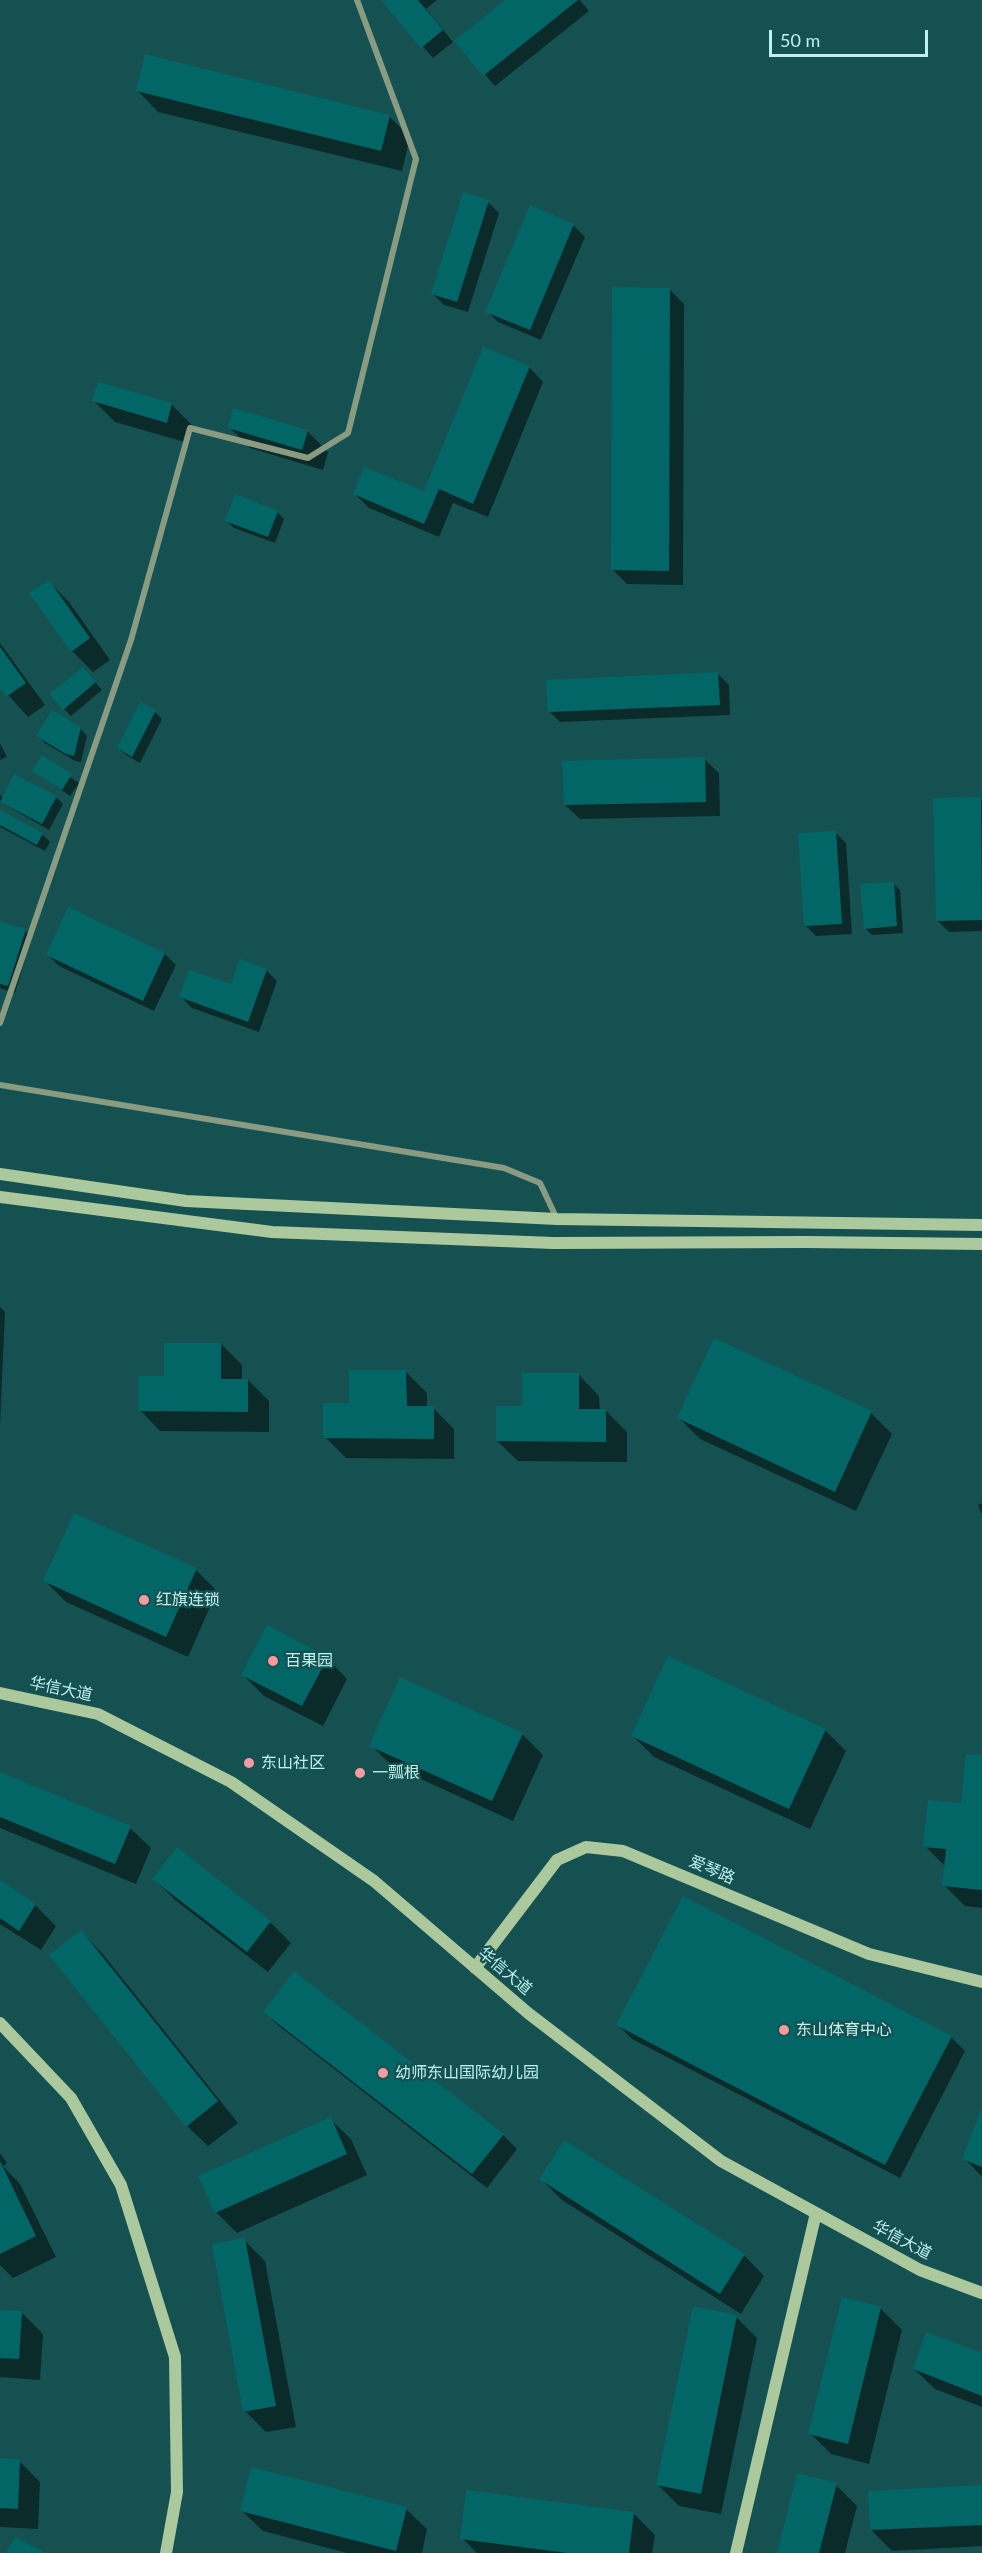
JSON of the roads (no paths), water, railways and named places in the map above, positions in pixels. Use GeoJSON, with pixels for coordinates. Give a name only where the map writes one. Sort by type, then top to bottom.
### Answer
{"type":"FeatureCollection","features":[{"type":"Feature","properties":{"kind":"street"},"geometry":{"type":"LineString","coordinates":[[0,1023],[131,640],[190,428],[308,458],[348,433],[416,159],[357,0]]}},
{"type":"Feature","properties":{"kind":"street"},"geometry":{"type":"LineString","coordinates":[[0,1085],[504,1168],[540,1183],[558,1219]]}},
{"type":"Feature","properties":{"kind":"street"},"geometry":{"type":"LineString","coordinates":[[0,1174],[186,1201],[558,1219],[982,1225]]}},
{"type":"Feature","properties":{"kind":"street"},"geometry":{"type":"LineString","coordinates":[[0,1197],[272,1232],[553,1243],[982,1244]]}},
{"type":"Feature","properties":{"kind":"street","name":"华信大道"},"geometry":{"type":"LineString","coordinates":[[0,1693],[98,1714],[231,1782],[374,1881],[528,2013],[721,2161],[920,2270],[982,2293]]}},
{"type":"Feature","properties":{"kind":"street","name":"爱琴路"},"geometry":{"type":"LineString","coordinates":[[475,1968],[557,1860],[586,1847],[623,1851],[869,1954],[982,1982]]}},
{"type":"Feature","properties":{"kind":"street"},"geometry":{"type":"LineString","coordinates":[[0,2023],[71,2098],[121,2185],[175,2357],[177,2492],[166,2553]]}},
{"type":"Feature","properties":{"kind":"street"},"geometry":{"type":"LineString","coordinates":[[736,2553],[816,2213]]}},
{"type":"Feature","properties":{"kind":"place","name":"红旗连锁"},"geometry":{"type":"Point","coordinates":[144,1600]}},
{"type":"Feature","properties":{"kind":"place","name":"百果园"},"geometry":{"type":"Point","coordinates":[273,1661]}},
{"type":"Feature","properties":{"kind":"place","name":"东山社区"},"geometry":{"type":"Point","coordinates":[249,1763]}},
{"type":"Feature","properties":{"kind":"place","name":"一瓢根"},"geometry":{"type":"Point","coordinates":[360,1773]}},
{"type":"Feature","properties":{"kind":"place","name":"东山体育中心"},"geometry":{"type":"Point","coordinates":[784,2030]}},
{"type":"Feature","properties":{"kind":"place","name":"幼师东山国际幼儿园"},"geometry":{"type":"Point","coordinates":[383,2073]}}]}
